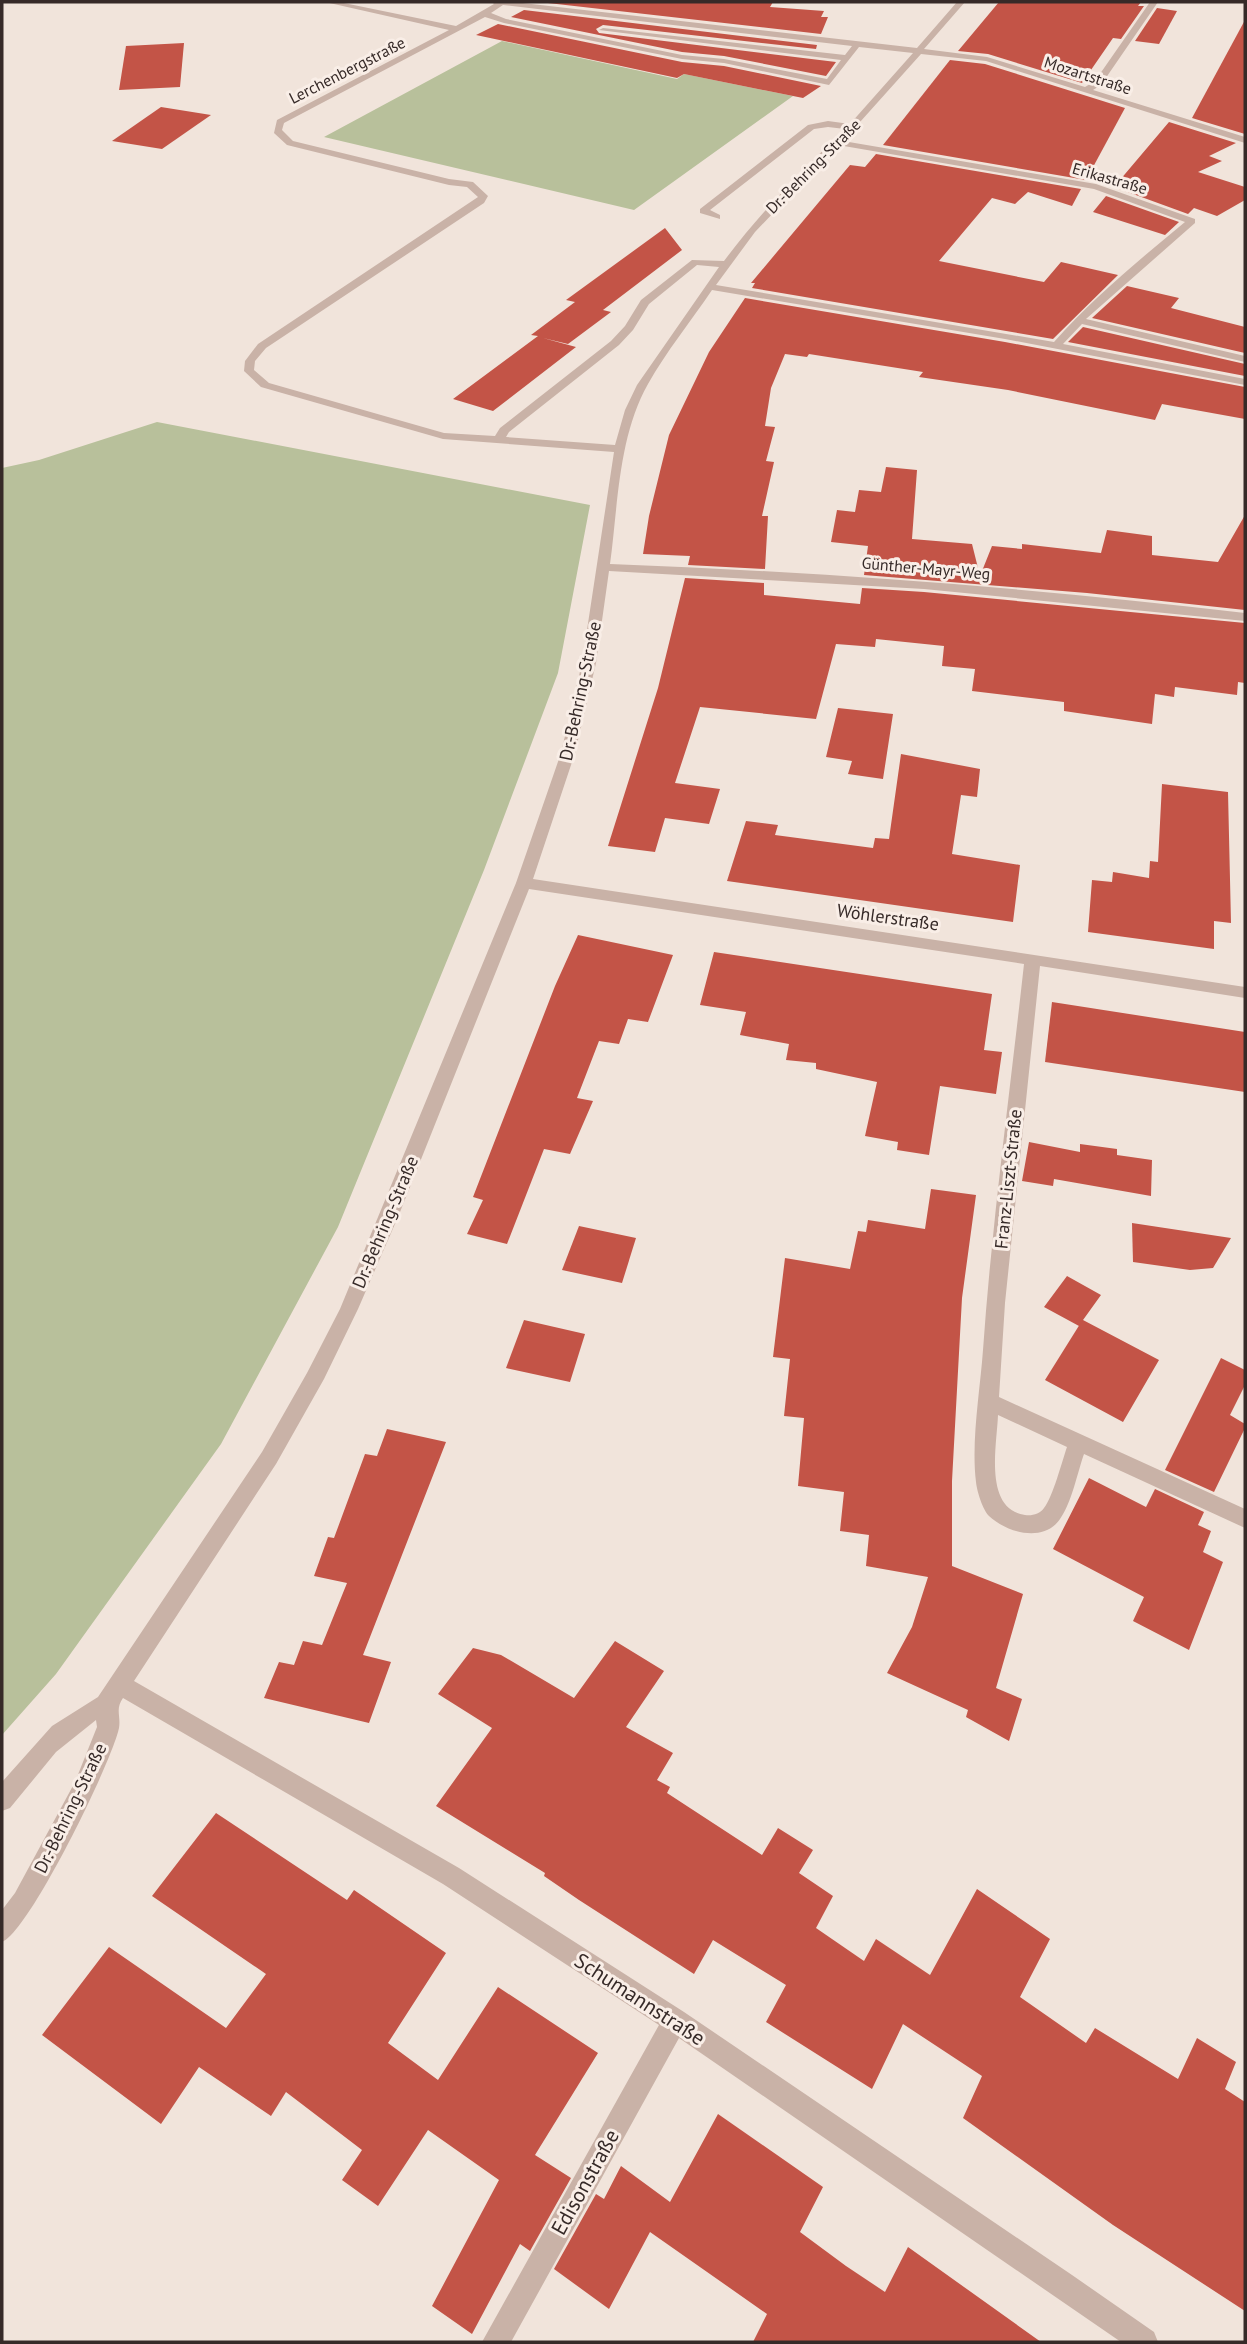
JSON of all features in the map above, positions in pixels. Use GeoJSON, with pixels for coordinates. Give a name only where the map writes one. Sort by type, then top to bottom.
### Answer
{"type":"FeatureCollection","features":[{"type":"Feature","properties":{"kind":"street"},"geometry":{"type":"LineString","coordinates":[[329,2],[458,29]]}},
{"type":"Feature","properties":{"kind":"street"},"geometry":{"type":"LineString","coordinates":[[496,2],[919,50]]}},
{"type":"Feature","properties":{"kind":"street","name":"Lerchenbergstraße"},"geometry":{"type":"LineString","coordinates":[[498,441],[424,432],[280,390],[253,377],[249,371],[250,361],[262,346],[481,201],[483,196],[470,184],[449,182],[298,145],[284,139],[277,131],[280,122],[458,29],[502,2]]}},
{"type":"Feature","properties":{"kind":"street","name":"Dr.-Behring-Straße"},"geometry":{"type":"LineString","coordinates":[[2,1930],[23,1901],[83,1788],[108,1727],[113,1694],[268,1458],[326,1356],[389,1217],[524,883],[553,802],[580,709],[620,449],[631,410],[642,385],[709,286],[775,204],[851,127],[961,2]]}},
{"type":"Feature","properties":{"kind":"street"},"geometry":{"type":"LineString","coordinates":[[1086,90],[1098,83],[1154,2]]}},
{"type":"Feature","properties":{"kind":"street"},"geometry":{"type":"LineString","coordinates":[[485,14],[504,21],[682,57],[724,61],[829,82],[858,44]]}},
{"type":"Feature","properties":{"kind":"street"},"geometry":{"type":"LineString","coordinates":[[485,14],[848,58]]}},
{"type":"Feature","properties":{"kind":"street","name":"Mozartstraße"},"geometry":{"type":"LineString","coordinates":[[919,50],[1002,61],[1245,140]]}},
{"type":"Feature","properties":{"kind":"street"},"geometry":{"type":"LineString","coordinates":[[717,217],[703,211],[811,127],[828,124],[851,127]]}},
{"type":"Feature","properties":{"kind":"street","name":"Erikastraße"},"geometry":{"type":"LineString","coordinates":[[836,142],[1096,187],[1192,221],[1136,265],[1078,320],[1056,346]]}},
{"type":"Feature","properties":{"kind":"street"},"geometry":{"type":"LineString","coordinates":[[620,449],[498,441],[504,430],[615,343],[629,328],[645,302],[691,265],[709,261],[726,264]]}},
{"type":"Feature","properties":{"kind":"street"},"geometry":{"type":"LineString","coordinates":[[709,286],[1056,346],[1245,382]]}},
{"type":"Feature","properties":{"kind":"street"},"geometry":{"type":"LineString","coordinates":[[1078,320],[1245,359]]}},
{"type":"Feature","properties":{"kind":"street","name":"Günther-Mayr-Weg"},"geometry":{"type":"LineString","coordinates":[[603,567],[864,581],[1111,601],[1245,617]]}},
{"type":"Feature","properties":{"kind":"street","name":"Wöhlerstraße"},"geometry":{"type":"LineString","coordinates":[[524,883],[1245,992]]}},
{"type":"Feature","properties":{"kind":"street","name":"Franz-Liszt-Straße"},"geometry":{"type":"LineString","coordinates":[[1034,958],[1005,1202],[990,1402],[986,1484],[995,1509],[1014,1522],[1035,1525],[1052,1515],[1079,1442]]}},
{"type":"Feature","properties":{"kind":"street"},"geometry":{"type":"LineString","coordinates":[[990,1402],[1245,1519]]}},
{"type":"Feature","properties":{"kind":"street"},"geometry":{"type":"LineString","coordinates":[[2,1800],[54,1735],[113,1694]]}},
{"type":"Feature","properties":{"kind":"street","name":"Schumannstraße"},"geometry":{"type":"LineString","coordinates":[[113,1694],[451,1876],[675,2021],[1144,2342]]}},
{"type":"Feature","properties":{"kind":"street","name":"Edisonstraße"},"geometry":{"type":"LineString","coordinates":[[496,2342],[675,2021]]}},
{"type":"Feature","properties":{"kind":"green space"},"geometry":{"type":"Polygon","coordinates":[[[502,41],[677,79],[684,74],[793,96],[634,210],[324,137],[502,41]]]}},
{"type":"Feature","properties":{"kind":"green space"},"geometry":{"type":"Polygon","coordinates":[[[157,422],[590,505],[558,673],[484,870],[338,1227],[221,1444],[56,1674],[2,1735],[2,468],[39,460],[157,422]]]}},
{"type":"Feature","properties":{"kind":"building"},"geometry":{"type":"Polygon","coordinates":[[[539,2],[773,2],[770,7],[824,11],[821,17],[828,17],[821,34],[539,2]]]}},
{"type":"Feature","properties":{"kind":"building"},"geometry":{"type":"Polygon","coordinates":[[[999,2],[1141,2],[1138,6],[1144,6],[1121,39],[1113,38],[1082,83],[988,54],[958,51],[999,2]]]}},
{"type":"Feature","properties":{"kind":"building"},"geometry":{"type":"Polygon","coordinates":[[[1157,8],[1177,11],[1159,44],[1135,41],[1157,8]]]}},
{"type":"Feature","properties":{"kind":"building"},"geometry":{"type":"Polygon","coordinates":[[[524,10],[817,45],[816,49],[603,25],[596,29],[599,33],[836,62],[826,76],[724,56],[682,52],[511,17],[524,10]]]}},
{"type":"Feature","properties":{"kind":"building"},"geometry":{"type":"Polygon","coordinates":[[[1245,20],[1245,134],[1192,118],[1245,20]]]}},
{"type":"Feature","properties":{"kind":"building"},"geometry":{"type":"Polygon","coordinates":[[[498,24],[682,62],[724,66],[821,86],[803,98],[684,74],[677,78],[476,35],[498,24]]]}},
{"type":"Feature","properties":{"kind":"building"},"geometry":{"type":"Polygon","coordinates":[[[184,43],[180,87],[119,90],[126,46],[184,43]]]}},
{"type":"Feature","properties":{"kind":"building"},"geometry":{"type":"Polygon","coordinates":[[[950,60],[985,64],[1125,108],[1086,180],[883,145],[950,60]]]}},
{"type":"Feature","properties":{"kind":"building"},"geometry":{"type":"Polygon","coordinates":[[[161,107],[211,115],[162,149],[112,141],[161,107]]]}},
{"type":"Feature","properties":{"kind":"building"},"geometry":{"type":"Polygon","coordinates":[[[1169,122],[1236,143],[1209,156],[1222,161],[1198,172],[1245,187],[1245,200],[1217,216],[1194,208],[1188,214],[1114,187],[1169,122]]]}},
{"type":"Feature","properties":{"kind":"building"},"geometry":{"type":"Polygon","coordinates":[[[876,154],[1081,189],[1072,206],[1028,192],[1015,204],[992,198],[939,261],[1044,282],[1061,262],[1118,275],[1053,339],[752,288],[755,283],[751,283],[850,165],[865,167],[876,154]]]}},
{"type":"Feature","properties":{"kind":"building"},"geometry":{"type":"Polygon","coordinates":[[[1106,196],[1179,222],[1165,235],[1093,212],[1106,196]]]}},
{"type":"Feature","properties":{"kind":"building"},"geometry":{"type":"Polygon","coordinates":[[[665,228],[682,250],[603,310],[611,312],[568,344],[543,338],[576,347],[493,411],[453,399],[538,336],[531,335],[575,302],[566,300],[665,228]]]}},
{"type":"Feature","properties":{"kind":"building"},"geometry":{"type":"Polygon","coordinates":[[[1127,286],[1179,298],[1171,308],[1245,327],[1245,353],[1092,318],[1127,286]]]}},
{"type":"Feature","properties":{"kind":"building"},"geometry":{"type":"Polygon","coordinates":[[[745,298],[1005,342],[1245,387],[1245,419],[1162,404],[1155,420],[1008,390],[919,377],[923,372],[809,354],[807,357],[785,354],[771,388],[765,426],[775,427],[766,461],[774,462],[762,516],[768,516],[765,569],[688,565],[690,556],[643,554],[649,516],[669,435],[709,352],[745,298]]]}},
{"type":"Feature","properties":{"kind":"building"},"geometry":{"type":"Polygon","coordinates":[[[1083,327],[1245,364],[1245,376],[1068,342],[1083,327]]]}},
{"type":"Feature","properties":{"kind":"building"},"geometry":{"type":"Polygon","coordinates":[[[886,467],[917,470],[912,539],[972,544],[980,576],[992,546],[1022,549],[1022,544],[1101,553],[1107,530],[1152,536],[1152,555],[1218,562],[1245,515],[1245,610],[1087,593],[864,575],[868,546],[831,542],[837,510],[855,512],[859,490],[881,492],[886,467]]]}},
{"type":"Feature","properties":{"kind":"building"},"geometry":{"type":"Polygon","coordinates":[[[685,578],[764,583],[764,595],[860,604],[862,588],[1245,623],[1245,683],[1238,682],[1237,695],[1175,687],[1174,697],[1155,694],[1152,724],[1064,711],[1064,702],[972,691],[975,669],[942,666],[944,646],[876,639],[875,647],[836,644],[816,719],[700,707],[675,783],[720,789],[709,824],[665,818],[655,852],[608,846],[658,688],[685,578]]]}},
{"type":"Feature","properties":{"kind":"building"},"geometry":{"type":"Polygon","coordinates":[[[838,708],[893,714],[883,779],[848,774],[852,761],[826,757],[838,708]]]}},
{"type":"Feature","properties":{"kind":"building"},"geometry":{"type":"Polygon","coordinates":[[[901,754],[980,769],[977,797],[961,795],[952,854],[1020,865],[1013,922],[727,881],[746,821],[778,825],[775,835],[873,848],[875,838],[889,839],[901,754]]]}},
{"type":"Feature","properties":{"kind":"building"},"geometry":{"type":"Polygon","coordinates":[[[1162,784],[1228,792],[1231,923],[1214,921],[1214,949],[1088,932],[1092,880],[1112,882],[1113,872],[1149,878],[1150,861],[1158,862],[1162,784]]]}},
{"type":"Feature","properties":{"kind":"building"},"geometry":{"type":"Polygon","coordinates":[[[578,935],[673,955],[648,1022],[628,1019],[619,1044],[599,1041],[577,1098],[593,1101],[570,1154],[544,1149],[507,1244],[467,1234],[483,1200],[473,1197],[555,986],[578,935]]]}},
{"type":"Feature","properties":{"kind":"building"},"geometry":{"type":"Polygon","coordinates":[[[714,952],[992,994],[984,1050],[1002,1052],[996,1094],[940,1086],[929,1155],[897,1150],[898,1142],[865,1136],[877,1082],[816,1069],[816,1063],[786,1060],[789,1044],[740,1035],[746,1012],[700,1005],[714,952]]]}},
{"type":"Feature","properties":{"kind":"building"},"geometry":{"type":"Polygon","coordinates":[[[1052,1002],[1245,1032],[1245,1092],[1045,1062],[1052,1002]]]}},
{"type":"Feature","properties":{"kind":"building"},"geometry":{"type":"Polygon","coordinates":[[[1029,1142],[1080,1152],[1080,1144],[1117,1149],[1117,1155],[1152,1160],[1151,1196],[1054,1179],[1053,1186],[1022,1181],[1029,1142]]]}},
{"type":"Feature","properties":{"kind":"building"},"geometry":{"type":"Polygon","coordinates":[[[931,1189],[976,1195],[962,1298],[952,1481],[952,1566],[1023,1594],[996,1688],[1022,1699],[1009,1741],[966,1717],[968,1710],[887,1673],[912,1627],[928,1577],[866,1566],[869,1535],[840,1531],[844,1492],[798,1486],[804,1418],[784,1416],[790,1359],[773,1357],[785,1258],[850,1269],[858,1231],[866,1232],[868,1220],[925,1229],[931,1189]]]}},
{"type":"Feature","properties":{"kind":"building"},"geometry":{"type":"Polygon","coordinates":[[[1132,1223],[1231,1238],[1213,1268],[1190,1270],[1133,1262],[1132,1223]]]}},
{"type":"Feature","properties":{"kind":"building"},"geometry":{"type":"Polygon","coordinates":[[[579,1226],[636,1238],[622,1283],[562,1270],[579,1226]]]}},
{"type":"Feature","properties":{"kind":"building"},"geometry":{"type":"Polygon","coordinates":[[[1067,1276],[1101,1295],[1083,1320],[1159,1360],[1123,1422],[1045,1380],[1079,1326],[1044,1307],[1067,1276]]]}},
{"type":"Feature","properties":{"kind":"building"},"geometry":{"type":"Polygon","coordinates":[[[524,1320],[585,1334],[570,1382],[506,1368],[524,1320]]]}},
{"type":"Feature","properties":{"kind":"building"},"geometry":{"type":"Polygon","coordinates":[[[1221,1358],[1245,1370],[1245,1385],[1230,1415],[1245,1424],[1245,1428],[1214,1492],[1165,1470],[1221,1358]]]}},
{"type":"Feature","properties":{"kind":"building"},"geometry":{"type":"Polygon","coordinates":[[[387,1429],[446,1442],[363,1655],[391,1662],[369,1723],[264,1698],[279,1662],[294,1665],[303,1641],[322,1645],[347,1583],[314,1576],[328,1537],[334,1538],[365,1454],[377,1456],[387,1429]]]}},
{"type":"Feature","properties":{"kind":"building"},"geometry":{"type":"Polygon","coordinates":[[[1089,1478],[1146,1507],[1155,1489],[1204,1512],[1198,1525],[1211,1531],[1203,1552],[1223,1562],[1189,1650],[1133,1621],[1144,1597],[1053,1549],[1089,1478]]]}},
{"type":"Feature","properties":{"kind":"building"},"geometry":{"type":"Polygon","coordinates":[[[615,1641],[664,1671],[626,1727],[673,1753],[657,1780],[670,1787],[667,1793],[762,1855],[778,1828],[813,1850],[799,1873],[833,1896],[816,1928],[864,1961],[876,1939],[930,1975],[977,1889],[1050,1939],[1020,1997],[1086,2043],[1095,2028],[1178,2079],[1197,2038],[1236,2062],[1225,2089],[1245,2102],[1245,2311],[1113,2225],[963,2118],[982,2076],[903,2024],[872,2089],[766,2022],[786,1985],[713,1940],[694,1974],[579,1900],[544,1876],[545,1873],[436,1806],[492,1728],[438,1694],[473,1648],[501,1655],[574,1698],[615,1641]]]}},
{"type":"Feature","properties":{"kind":"building"},"geometry":{"type":"Polygon","coordinates":[[[216,1813],[347,1900],[354,1890],[446,1953],[388,2043],[438,2080],[498,1987],[598,2053],[535,2155],[571,2178],[530,2251],[520,2244],[472,2334],[432,2306],[499,2180],[428,2130],[378,2206],[342,2180],[362,2150],[286,2092],[271,2116],[199,2067],[161,2124],[42,2035],[109,1947],[226,2028],[266,1974],[152,1896],[216,1813]]]}},
{"type":"Feature","properties":{"kind":"building"},"geometry":{"type":"Polygon","coordinates":[[[718,2114],[823,2187],[800,2232],[846,2266],[885,2292],[908,2247],[1041,2342],[753,2342],[767,2314],[650,2232],[609,2309],[554,2269],[596,2194],[604,2199],[621,2166],[670,2202],[718,2114]]]}}]}
